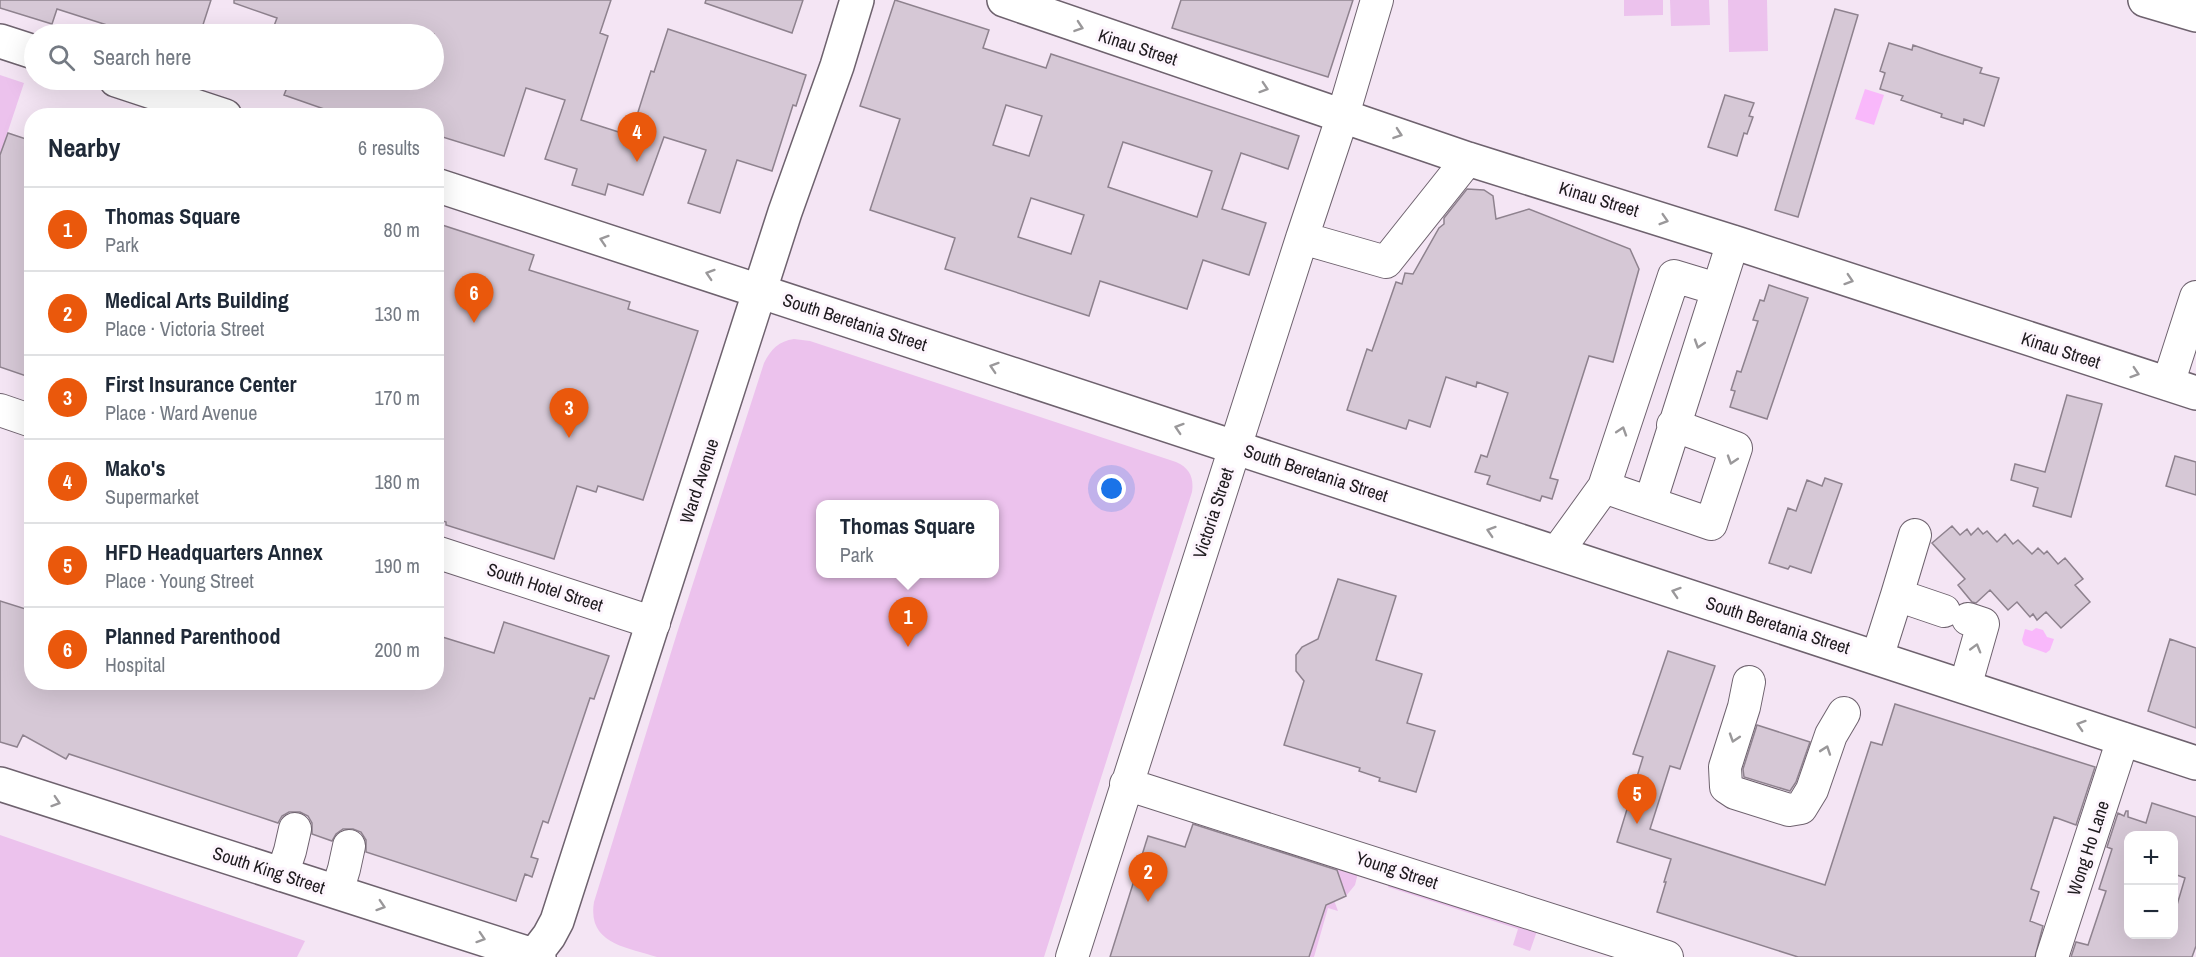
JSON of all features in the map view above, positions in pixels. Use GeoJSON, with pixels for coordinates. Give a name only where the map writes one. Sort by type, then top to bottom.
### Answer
{"type":"FeatureCollection","features":[{"type":"Feature","properties":{"kind":"main road","name":"Ward Avenue"},"geometry":{"type":"LineString","coordinates":[[535,956],[557,921],[785,212],[837,66],[857,0]]}},
{"type":"Feature","properties":{"kind":"main road","name":"Kinau Street"},"geometry":{"type":"LineString","coordinates":[[1024,3],[1468,159],[1733,242],[2182,389]]}},
{"type":"Feature","properties":{"kind":"main road"},"geometry":{"type":"LineString","coordinates":[[0,41],[24,49]]}},
{"type":"Feature","properties":{"kind":"main road"},"geometry":{"type":"LineString","coordinates":[[147,90],[201,108]]}},
{"type":"Feature","properties":{"kind":"main road","name":"South Beretania Street"},"geometry":{"type":"LineString","coordinates":[[444,188],[2196,763]]}},
{"type":"Feature","properties":{"kind":"main road","name":"South King Street"},"geometry":{"type":"LineString","coordinates":[[0,784],[535,956]]}},
{"type":"Feature","properties":{"kind":"main road"},"geometry":{"type":"LineString","coordinates":[[428,921],[457,957]]}},
{"type":"Feature","properties":{"kind":"street","name":"Victoria Street"},"geometry":{"type":"LineString","coordinates":[[1072,957],[1234,446],[1343,115],[1377,0]]}},
{"type":"Feature","properties":{"kind":"street"},"geometry":{"type":"LineString","coordinates":[[1302,238],[1386,262],[1468,159]]}},
{"type":"Feature","properties":{"kind":"street"},"geometry":{"type":"LineString","coordinates":[[1650,502],[1733,242]]}},
{"type":"Feature","properties":{"kind":"street"},"geometry":{"type":"LineString","coordinates":[[1557,552],[1604,487],[1674,276],[1717,289]]}},
{"type":"Feature","properties":{"kind":"street"},"geometry":{"type":"LineString","coordinates":[[2182,389],[2196,297]]}},
{"type":"Feature","properties":{"kind":"street"},"geometry":{"type":"LineString","coordinates":[[0,411],[24,418]]}},
{"type":"Feature","properties":{"kind":"street"},"geometry":{"type":"LineString","coordinates":[[1604,487],[1711,524],[1736,448],[1673,425]]}},
{"type":"Feature","properties":{"kind":"street"},"geometry":{"type":"LineString","coordinates":[[1877,658],[1915,535]]}},
{"type":"Feature","properties":{"kind":"street","name":"South Hotel Street"},"geometry":{"type":"LineString","coordinates":[[444,555],[654,623]]}},
{"type":"Feature","properties":{"kind":"street"},"geometry":{"type":"LineString","coordinates":[[1897,595],[1983,624],[1965,687]]}},
{"type":"Feature","properties":{"kind":"street"},"geometry":{"type":"LineString","coordinates":[[1749,682],[1725,772],[1726,787],[1735,793],[1789,810],[1801,808],[1812,790],[1831,735],[1845,713]]}},
{"type":"Feature","properties":{"kind":"street","name":"Wong Ho Lane"},"geometry":{"type":"LineString","coordinates":[[2052,957],[2123,738]]}},
{"type":"Feature","properties":{"kind":"street","name":"Young Street"},"geometry":{"type":"LineString","coordinates":[[1126,784],[1667,957]]}},
{"type":"Feature","properties":{"kind":"street"},"geometry":{"type":"LineString","coordinates":[[282,874],[295,829]]}},
{"type":"Feature","properties":{"kind":"street"},"geometry":{"type":"LineString","coordinates":[[337,892],[345,869],[349,846]]}},
{"type":"Feature","properties":{"kind":"shaded area"},"geometry":{"type":"Polygon","coordinates":[[[1624,0],[1663,0],[1663,15],[1624,16],[1624,0]]]}},
{"type":"Feature","properties":{"kind":"shaded area"},"geometry":{"type":"Polygon","coordinates":[[[1670,0],[1709,0],[1710,25],[1671,26],[1670,0]]]}},
{"type":"Feature","properties":{"kind":"shaded area"},"geometry":{"type":"Polygon","coordinates":[[[1728,0],[1767,0],[1768,51],[1729,52],[1728,0]]]}},
{"type":"Feature","properties":{"kind":"shaded area"},"geometry":{"type":"Polygon","coordinates":[[[0,75],[24,83],[0,155],[0,75]]]}},
{"type":"Feature","properties":{"kind":"shaded area"},"geometry":{"type":"Polygon","coordinates":[[[1865,89],[1884,95],[1874,125],[1855,119],[1865,89]]]}},
{"type":"Feature","properties":{"kind":"shaded area"},"geometry":{"type":"Polygon","coordinates":[[[794,339],[810,341],[1176,462],[1185,467],[1190,474],[1192,492],[1044,957],[657,957],[612,942],[597,927],[593,916],[594,902],[677,633],[764,363],[776,346],[794,339]]]}},
{"type":"Feature","properties":{"kind":"shaded area"},"geometry":{"type":"Polygon","coordinates":[[[2036,628],[2043,630],[2047,637],[2054,639],[2050,650],[2046,653],[2024,645],[2022,640],[2025,629],[2032,631],[2036,628]]]}},
{"type":"Feature","properties":{"kind":"shaded area"},"geometry":{"type":"Polygon","coordinates":[[[0,835],[305,941],[297,957],[0,957],[0,835]]]}},
{"type":"Feature","properties":{"kind":"shaded area"},"geometry":{"type":"Polygon","coordinates":[[[1338,867],[1358,873],[1355,885],[1346,896],[1342,887],[1331,892],[1338,911],[1328,908],[1314,957],[1309,957],[1338,867]]]}},
{"type":"Feature","properties":{"kind":"shaded area"},"geometry":{"type":"Polygon","coordinates":[[[1389,883],[1537,931],[1530,951],[1513,945],[1518,929],[1388,887],[1389,883]]]}},
{"type":"Feature","properties":{"kind":"building"},"geometry":{"type":"Polygon","coordinates":[[[0,0],[211,0],[203,24],[104,24],[57,9],[52,24],[0,8],[0,0]]]}},
{"type":"Feature","properties":{"kind":"building"},"geometry":{"type":"Polygon","coordinates":[[[234,0],[611,0],[600,33],[608,36],[581,120],[628,135],[630,128],[633,128],[651,71],[654,72],[668,29],[806,75],[796,106],[793,105],[772,171],[737,160],[720,213],[688,203],[706,150],[664,137],[643,195],[608,184],[605,195],[572,185],[577,169],[545,159],[565,100],[526,88],[504,156],[444,137],[444,108],[321,108],[284,95],[286,90],[444,90],[444,24],[275,24],[277,18],[234,3],[234,0]]]}},
{"type":"Feature","properties":{"kind":"building"},"geometry":{"type":"Polygon","coordinates":[[[706,0],[803,0],[792,33],[705,3],[706,0]]]}},
{"type":"Feature","properties":{"kind":"building"},"geometry":{"type":"Polygon","coordinates":[[[895,0],[989,30],[983,48],[1046,68],[1051,54],[1299,136],[1288,169],[1241,153],[1222,209],[1266,223],[1249,275],[1203,260],[1187,309],[1100,281],[1089,316],[945,269],[955,238],[870,210],[900,119],[860,106],[895,0]],[[1006,105],[993,145],[1029,156],[1042,116],[1006,105]],[[1123,142],[1108,187],[1197,217],[1212,171],[1123,142]],[[1031,198],[1018,237],[1071,254],[1084,215],[1031,198]]]}},
{"type":"Feature","properties":{"kind":"building"},"geometry":{"type":"Polygon","coordinates":[[[1181,0],[1353,0],[1328,77],[1172,28],[1181,0]]]}},
{"type":"Feature","properties":{"kind":"building"},"geometry":{"type":"Polygon","coordinates":[[[1835,9],[1858,15],[1798,217],[1775,210],[1835,9]]]}},
{"type":"Feature","properties":{"kind":"building"},"geometry":{"type":"Polygon","coordinates":[[[1889,43],[1912,50],[1913,45],[1982,68],[1980,73],[1999,78],[1984,126],[1964,119],[1963,124],[1941,117],[1942,114],[1901,100],[1903,96],[1880,89],[1885,73],[1880,71],[1889,43]]]}},
{"type":"Feature","properties":{"kind":"building"},"geometry":{"type":"Polygon","coordinates":[[[1725,95],[1754,103],[1749,116],[1753,117],[1747,134],[1744,133],[1737,156],[1708,147],[1725,95]]]}},
{"type":"Feature","properties":{"kind":"building"},"geometry":{"type":"Polygon","coordinates":[[[8,133],[24,138],[24,375],[0,367],[0,155],[8,133]]]}},
{"type":"Feature","properties":{"kind":"building"},"geometry":{"type":"Polygon","coordinates":[[[1467,189],[1484,190],[1493,196],[1496,219],[1529,209],[1630,249],[1639,269],[1613,362],[1589,356],[1550,478],[1558,480],[1552,499],[1542,496],[1540,501],[1487,484],[1490,476],[1475,472],[1481,455],[1487,457],[1508,393],[1477,382],[1476,387],[1446,377],[1430,427],[1409,420],[1406,429],[1347,410],[1367,349],[1372,351],[1396,282],[1402,284],[1405,273],[1413,274],[1439,228],[1444,224],[1444,218],[1467,189]]]}},
{"type":"Feature","properties":{"kind":"building"},"geometry":{"type":"Polygon","coordinates":[[[444,226],[534,255],[529,270],[630,302],[628,309],[698,331],[643,500],[598,486],[596,492],[577,486],[554,559],[446,525],[444,521],[444,226]]]}},
{"type":"Feature","properties":{"kind":"building"},"geometry":{"type":"Polygon","coordinates":[[[1769,285],[1808,298],[1767,419],[1730,407],[1735,391],[1731,390],[1737,371],[1741,372],[1758,321],[1753,320],[1760,300],[1764,301],[1769,285]]]}},
{"type":"Feature","properties":{"kind":"building"},"geometry":{"type":"Polygon","coordinates":[[[2067,395],[2102,404],[2071,517],[2033,506],[2038,488],[2011,480],[2015,464],[2045,472],[2067,395]]]}},
{"type":"Feature","properties":{"kind":"building"},"geometry":{"type":"Polygon","coordinates":[[[2175,456],[2196,462],[2196,495],[2166,486],[2175,456]]]}},
{"type":"Feature","properties":{"kind":"building"},"geometry":{"type":"Polygon","coordinates":[[[1825,478],[1842,484],[1811,573],[1790,566],[1788,569],[1769,563],[1788,508],[1796,511],[1807,480],[1822,486],[1825,478]]]}},
{"type":"Feature","properties":{"kind":"building"},"geometry":{"type":"Polygon","coordinates":[[[1952,526],[1960,535],[1967,529],[1971,535],[1978,528],[1983,534],[1987,531],[1997,542],[2005,534],[2013,544],[2018,540],[2032,554],[2038,548],[2044,554],[2047,551],[2058,564],[2065,558],[2083,579],[2075,585],[2090,602],[2061,628],[2046,612],[2037,620],[2033,614],[2030,617],[2017,602],[2008,610],[1990,590],[1976,603],[1972,602],[1958,585],[1965,579],[1932,543],[1952,526]]]}},
{"type":"Feature","properties":{"kind":"building"},"geometry":{"type":"Polygon","coordinates":[[[1338,579],[1396,596],[1376,660],[1422,674],[1407,723],[1435,731],[1416,792],[1379,781],[1380,778],[1359,771],[1360,768],[1284,745],[1304,681],[1296,671],[1296,655],[1302,647],[1318,639],[1338,579]]]}},
{"type":"Feature","properties":{"kind":"building"},"geometry":{"type":"Polygon","coordinates":[[[0,601],[24,608],[24,690],[444,690],[444,637],[494,653],[504,622],[609,656],[594,699],[590,698],[548,823],[543,821],[531,857],[538,859],[532,877],[525,874],[516,901],[366,852],[366,840],[361,832],[353,829],[343,829],[332,841],[312,834],[312,823],[308,816],[300,812],[289,812],[282,816],[278,823],[69,754],[66,759],[23,735],[17,747],[0,742],[0,601]]]}},
{"type":"Feature","properties":{"kind":"building"},"geometry":{"type":"Polygon","coordinates":[[[2170,639],[2196,648],[2196,728],[2148,711],[2170,639]]]}},
{"type":"Feature","properties":{"kind":"building"},"geometry":{"type":"Polygon","coordinates":[[[1668,651],[1715,666],[1680,769],[1670,766],[1650,829],[1825,885],[1871,742],[1882,745],[1895,704],[2095,767],[2076,825],[2054,817],[2031,889],[2039,892],[2030,921],[2043,926],[2035,957],[1798,957],[1657,912],[1671,859],[1617,842],[1643,757],[1633,754],[1668,651]]]}},
{"type":"Feature","properties":{"kind":"building"},"geometry":{"type":"Polygon","coordinates":[[[1757,725],[1810,742],[1796,782],[1790,791],[1744,777],[1743,769],[1757,725]]]}},
{"type":"Feature","properties":{"kind":"building"},"geometry":{"type":"Polygon","coordinates":[[[2152,803],[2196,817],[2196,946],[2192,957],[2071,957],[2076,942],[2088,945],[2106,891],[2099,889],[2112,849],[2107,847],[2118,813],[2124,816],[2128,811],[2128,817],[2146,823],[2152,803]]]}},
{"type":"Feature","properties":{"kind":"building"},"geometry":{"type":"Polygon","coordinates":[[[1193,824],[1337,870],[1346,896],[1326,905],[1309,957],[1110,957],[1148,836],[1185,847],[1193,824]]]}},
{"type":"Feature","properties":{"kind":"place","name":"Mako's"},"geometry":{"type":"Point","coordinates":[637,162]}},
{"type":"Feature","properties":{"kind":"place","name":"Planned Parenthood"},"geometry":{"type":"Point","coordinates":[474,323]}},
{"type":"Feature","properties":{"kind":"place","name":"First Insurance Center"},"geometry":{"type":"Point","coordinates":[569,438]}},
{"type":"Feature","properties":{"kind":"place","name":"Thomas Square"},"geometry":{"type":"Point","coordinates":[908,647]}},
{"type":"Feature","properties":{"kind":"place","name":"HFD Headquarters Annex"},"geometry":{"type":"Point","coordinates":[1637,824]}},
{"type":"Feature","properties":{"kind":"place","name":"Medical Arts Building"},"geometry":{"type":"Point","coordinates":[1148,902]}}]}
